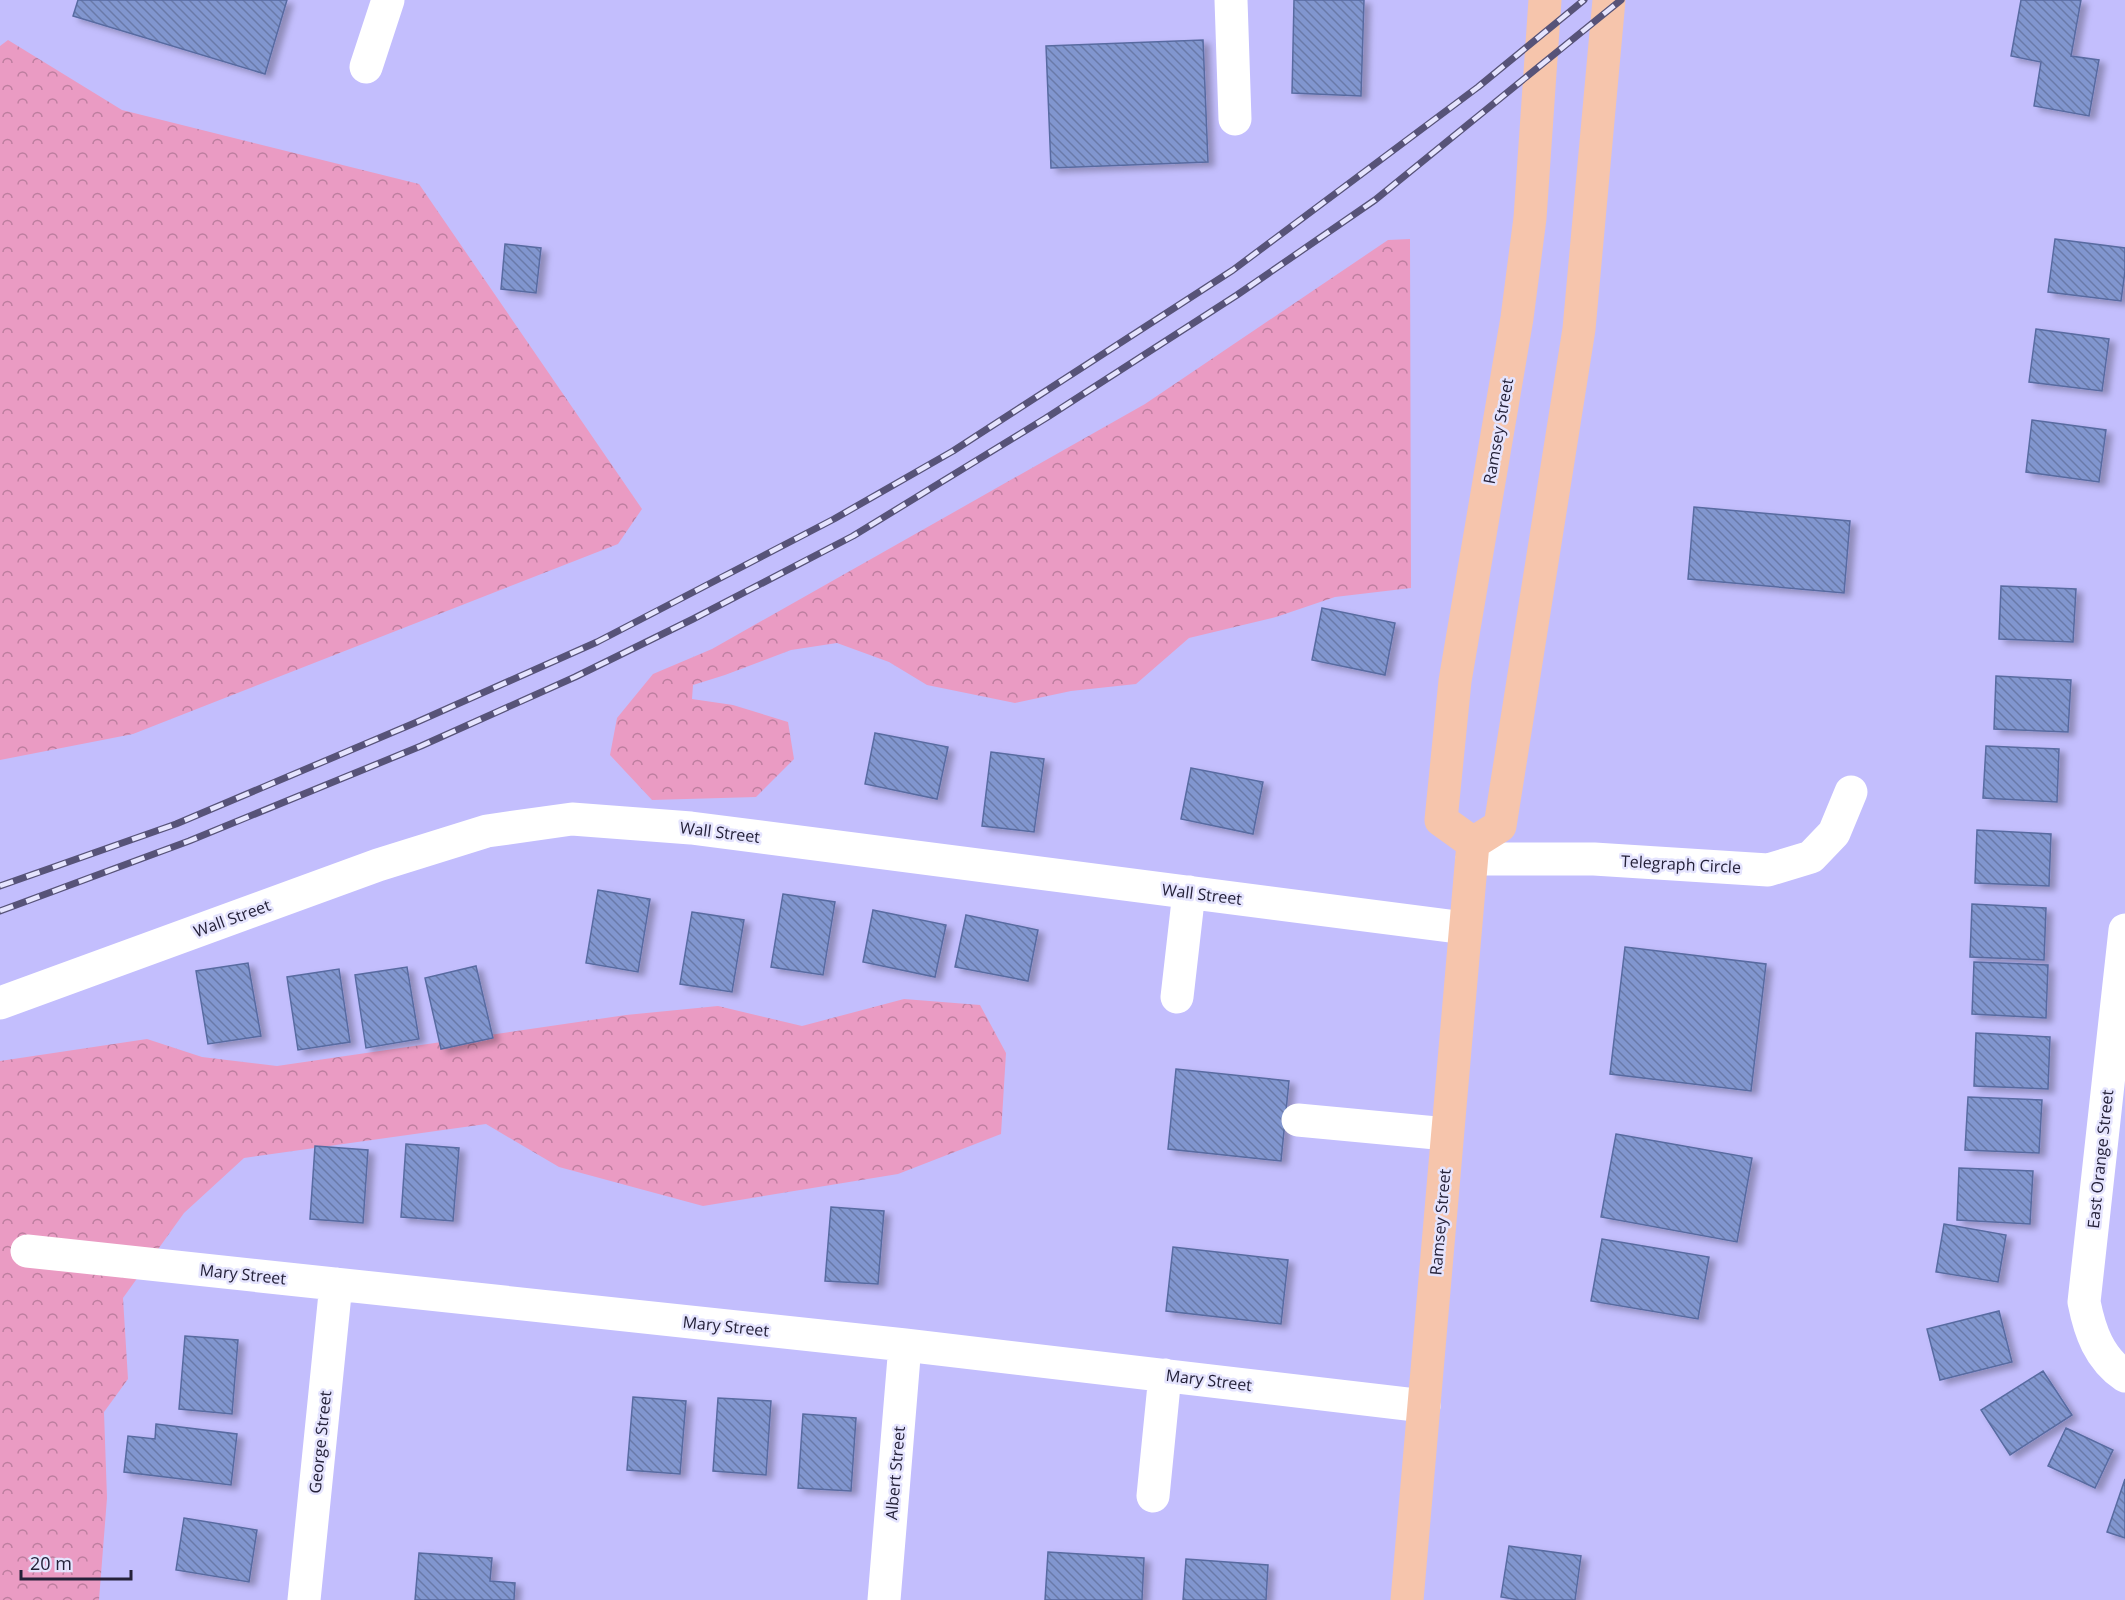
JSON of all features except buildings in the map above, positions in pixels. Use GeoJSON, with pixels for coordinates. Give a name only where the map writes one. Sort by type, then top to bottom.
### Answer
{"type":"FeatureCollection","features":[{"type":"Feature","properties":{"kind":"main road","name":"Ramsey Street"},"geometry":{"type":"LineString","coordinates":[[1411,1600],[1424,1406],[1472,851],[1441,820],[1455,681],[1519,307],[1530,218],[1545,0]]}},
{"type":"Feature","properties":{"kind":"main road"},"geometry":{"type":"LineString","coordinates":[[1472,851],[1500,826],[1502,814],[1579,329],[1609,0]]}},
{"type":"Feature","properties":{"kind":"street"},"geometry":{"type":"LineString","coordinates":[[366,67],[388,0]]}},
{"type":"Feature","properties":{"kind":"street"},"geometry":{"type":"LineString","coordinates":[[1231,0],[1235,119]]}},
{"type":"Feature","properties":{"kind":"street","name":"Telegraph Circle"},"geometry":{"type":"LineString","coordinates":[[1472,851],[1768,870],[1811,857],[1834,833],[1851,792]]}},
{"type":"Feature","properties":{"kind":"street","name":"Wall Street"},"geometry":{"type":"LineString","coordinates":[[0,1002],[378,865],[487,831],[572,819],[691,828],[1465,928]]}},
{"type":"Feature","properties":{"kind":"street"},"geometry":{"type":"LineString","coordinates":[[1177,998],[1189,892]]}},
{"type":"Feature","properties":{"kind":"street","name":"East Orange Street"},"geometry":{"type":"LineString","coordinates":[[2125,930],[2084,1302],[2089,1327],[2099,1350],[2115,1369],[2125,1376]]}},
{"type":"Feature","properties":{"kind":"street"},"geometry":{"type":"LineString","coordinates":[[1298,1120],[1447,1134]]}},
{"type":"Feature","properties":{"kind":"street","name":"Mary Street"},"geometry":{"type":"LineString","coordinates":[[27,1251],[905,1345],[1424,1406]]}},
{"type":"Feature","properties":{"kind":"street","name":"George Street"},"geometry":{"type":"LineString","coordinates":[[304,1600],[336,1284]]}},
{"type":"Feature","properties":{"kind":"street","name":"Albert Street"},"geometry":{"type":"LineString","coordinates":[[885,1600],[905,1345]]}},
{"type":"Feature","properties":{"kind":"street"},"geometry":{"type":"LineString","coordinates":[[1153,1496],[1165,1375]]}},
{"type":"Feature","properties":{"kind":"green space"},"geometry":{"type":"Polygon","coordinates":[[[8,40],[122,110],[419,184],[642,509],[618,544],[133,734],[0,760],[0,46],[8,40]]]}},
{"type":"Feature","properties":{"kind":"green space"},"geometry":{"type":"Polygon","coordinates":[[[1410,239],[1411,588],[1335,597],[1276,617],[1189,638],[1136,684],[1071,691],[1015,703],[927,685],[889,662],[837,643],[791,650],[693,685],[692,699],[733,705],[788,722],[794,759],[756,797],[652,800],[610,755],[617,718],[653,674],[712,649],[1145,404],[1388,240],[1410,239]]]}},
{"type":"Feature","properties":{"kind":"green space"},"geometry":{"type":"Polygon","coordinates":[[[904,999],[980,1005],[1006,1053],[1001,1134],[898,1174],[703,1206],[559,1167],[486,1124],[244,1158],[184,1213],[123,1298],[128,1379],[104,1412],[107,1498],[99,1600],[0,1600],[0,1061],[147,1039],[202,1057],[277,1066],[626,1015],[718,1006],[802,1026],[904,999]]]}},
{"type":"Feature","properties":{"kind":"railway"},"geometry":{"type":"LineString","coordinates":[[0,886],[176,824],[417,722],[597,642],[834,519],[953,451],[1233,270],[1478,87],[1584,0]]}},
{"type":"Feature","properties":{"kind":"railway"},"geometry":{"type":"LineString","coordinates":[[0,911],[189,841],[421,746],[575,677],[853,536],[1046,418],[1237,295],[1375,200],[1621,0]]}}]}
